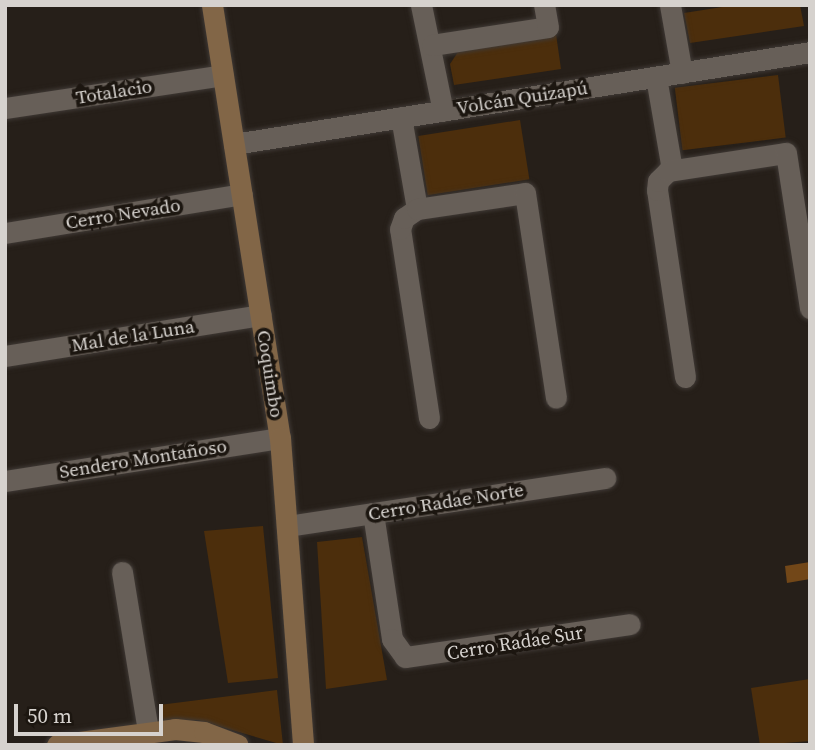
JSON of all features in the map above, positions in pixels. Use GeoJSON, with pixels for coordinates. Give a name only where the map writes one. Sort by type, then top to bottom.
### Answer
{"type":"FeatureCollection","features":[{"type":"Feature","properties":{"kind":"street","name":"Coquimbo"},"geometry":{"type":"LineString","coordinates":[[212,5],[280,438],[303,745]]}},
{"type":"Feature","properties":{"kind":"street"},"geometry":{"type":"LineString","coordinates":[[421,5],[432,45],[443,111]]}},
{"type":"Feature","properties":{"kind":"street"},"geometry":{"type":"LineString","coordinates":[[432,45],[548,27],[544,5]]}},
{"type":"Feature","properties":{"kind":"street"},"geometry":{"type":"LineString","coordinates":[[677,6],[682,73]]}},
{"type":"Feature","properties":{"kind":"street","name":"Volcán Quizapú"},"geometry":{"type":"LineString","coordinates":[[233,144],[810,52]]}},
{"type":"Feature","properties":{"kind":"street","name":"Totalacio"},"geometry":{"type":"LineString","coordinates":[[5,108],[223,75]]}},
{"type":"Feature","properties":{"kind":"street"},"geometry":{"type":"LineString","coordinates":[[656,76],[672,170]]}},
{"type":"Feature","properties":{"kind":"street"},"geometry":{"type":"LineString","coordinates":[[401,117],[417,209]]}},
{"type":"Feature","properties":{"kind":"street"},"geometry":{"type":"LineString","coordinates":[[685,377],[657,185],[663,173],[786,153],[810,308]]}},
{"type":"Feature","properties":{"kind":"street"},"geometry":{"type":"LineString","coordinates":[[429,418],[400,229],[408,214],[417,209],[525,193],[556,398]]}},
{"type":"Feature","properties":{"kind":"street","name":"Cerro Nevado"},"geometry":{"type":"LineString","coordinates":[[5,233],[242,194]]}},
{"type":"Feature","properties":{"kind":"street","name":"Mal de la Luna"},"geometry":{"type":"LineString","coordinates":[[5,356],[261,315]]}},
{"type":"Feature","properties":{"kind":"street","name":"Sendero Montañoso"},"geometry":{"type":"LineString","coordinates":[[5,481],[280,438]]}},
{"type":"Feature","properties":{"kind":"street","name":"Cerro Radae Norte"},"geometry":{"type":"LineString","coordinates":[[287,526],[606,478]]}},
{"type":"Feature","properties":{"kind":"street","name":"Cerro Radae Sur"},"geometry":{"type":"LineString","coordinates":[[373,513],[392,639],[400,654],[415,658],[630,624]]}},
{"type":"Feature","properties":{"kind":"street"},"geometry":{"type":"LineString","coordinates":[[122,572],[148,730]]}},
{"type":"Feature","properties":{"kind":"street"},"geometry":{"type":"LineString","coordinates":[[57,745],[115,740],[148,730],[204,732],[238,745]]}},
{"type":"Feature","properties":{"kind":"shaded area"},"geometry":{"type":"Polygon","coordinates":[[[735,5],[800,5],[804,26],[690,43],[684,13],[735,5]]]}},
{"type":"Feature","properties":{"kind":"shaded area"},"geometry":{"type":"Polygon","coordinates":[[[556,34],[561,69],[454,85],[450,64],[458,52],[556,34]]]}},
{"type":"Feature","properties":{"kind":"shaded area"},"geometry":{"type":"Polygon","coordinates":[[[778,75],[786,138],[682,150],[675,88],[778,75]]]}},
{"type":"Feature","properties":{"kind":"shaded area"},"geometry":{"type":"Polygon","coordinates":[[[520,120],[529,179],[428,195],[418,136],[520,120]]]}},
{"type":"Feature","properties":{"kind":"shaded area"},"geometry":{"type":"Polygon","coordinates":[[[263,526],[278,678],[228,683],[204,531],[263,526]]]}},
{"type":"Feature","properties":{"kind":"shaded area"},"geometry":{"type":"Polygon","coordinates":[[[362,537],[387,680],[326,689],[317,542],[362,537]]]}},
{"type":"Feature","properties":{"kind":"shaded area"},"geometry":{"type":"Polygon","coordinates":[[[810,562],[810,579],[787,583],[785,566],[810,562]]]}},
{"type":"Feature","properties":{"kind":"shaded area"},"geometry":{"type":"Polygon","coordinates":[[[810,679],[810,741],[760,745],[751,688],[810,679]]]}},
{"type":"Feature","properties":{"kind":"shaded area"},"geometry":{"type":"Polygon","coordinates":[[[277,690],[283,745],[198,720],[164,721],[159,705],[277,690]]]}}]}
